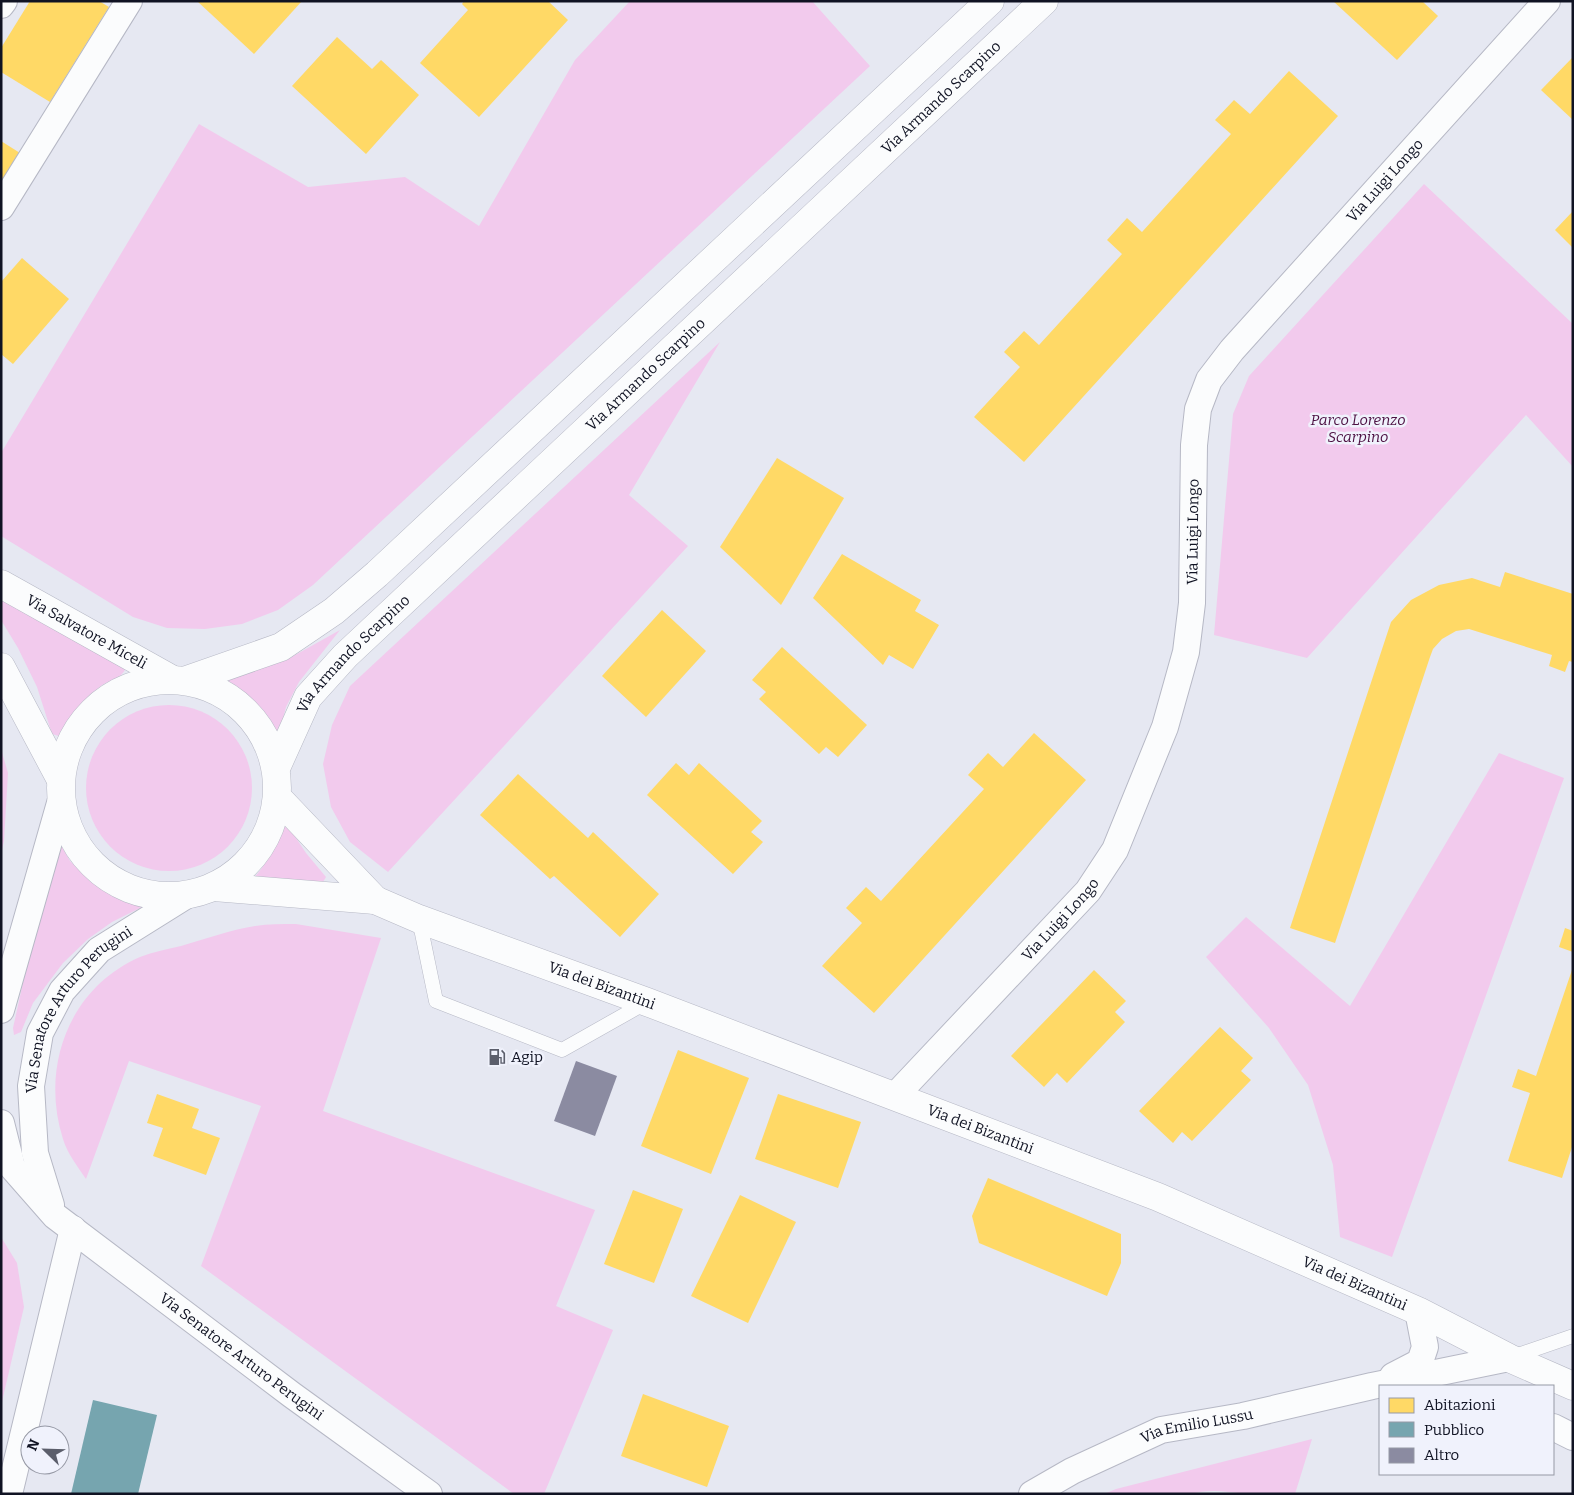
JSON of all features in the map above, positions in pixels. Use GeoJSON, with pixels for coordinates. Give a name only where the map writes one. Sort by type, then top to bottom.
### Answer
{"type":"FeatureCollection","features":[{"type":"Feature","properties":{"kind":"street"},"geometry":{"type":"LineString","coordinates":[[1,5],[4,1]]}},
{"type":"Feature","properties":{"kind":"street"},"geometry":{"type":"LineString","coordinates":[[1,208],[129,1]]}},
{"type":"Feature","properties":{"kind":"street"},"geometry":{"type":"LineString","coordinates":[[1,1010],[60,790],[68,746],[84,718],[109,696],[139,683],[179,679],[280,647],[334,611],[377,574],[990,1]]}},
{"type":"Feature","properties":{"kind":"street","name":"Via Armando Scarpino"},"geometry":{"type":"LineString","coordinates":[[276,768],[308,698],[345,656],[1044,1]]}},
{"type":"Feature","properties":{"kind":"street","name":"Via Luigi Longo"},"geometry":{"type":"LineString","coordinates":[[895,1096],[1088,892],[1115,850],[1164,728],[1186,652],[1192,603],[1194,445],[1198,409],[1210,380],[1232,350],[1547,1]]}},
{"type":"Feature","properties":{"kind":"street","name":"Via Salvatore Miceli"},"geometry":{"type":"LineString","coordinates":[[1,584],[179,679],[219,691],[246,710],[265,737],[276,768]]}},
{"type":"Feature","properties":{"kind":"street"},"geometry":{"type":"LineString","coordinates":[[1,666],[60,790],[71,836],[91,865],[119,886],[152,896],[187,896],[214,887],[234,875],[259,847],[272,820],[277,797],[276,768]]}},
{"type":"Feature","properties":{"kind":"street","name":"Via dei Bizantini"},"geometry":{"type":"LineString","coordinates":[[277,797],[375,900]]}},
{"type":"Feature","properties":{"kind":"street","name":"Via dei Bizantini"},"geometry":{"type":"LineString","coordinates":[[214,887],[375,900],[419,919],[647,1002],[1158,1197],[1418,1311],[1509,1358],[1535,1378],[1573,1386]]}},
{"type":"Feature","properties":{"kind":"street","name":"Via Senatore Arturo Perugini"},"geometry":{"type":"LineString","coordinates":[[64,1222],[35,1153],[31,1086],[40,1033],[62,990],[99,950],[187,896]]}},
{"type":"Feature","properties":{"kind":"street","name":"Via Senatore Arturo Perugini"},"geometry":{"type":"LineString","coordinates":[[1,1123],[12,1167],[64,1222],[292,1395],[429,1494]]}},
{"type":"Feature","properties":{"kind":"street"},"geometry":{"type":"LineString","coordinates":[[9,1494],[64,1222]]}},
{"type":"Feature","properties":{"kind":"street","name":"Via Emilio Lussu"},"geometry":{"type":"LineString","coordinates":[[1380,1385],[1420,1362],[1425,1347],[1418,1311]]}},
{"type":"Feature","properties":{"kind":"street","name":"Via Emilio Lussu"},"geometry":{"type":"LineString","coordinates":[[1385,1385],[1509,1358]]}},
{"type":"Feature","properties":{"kind":"street","name":"Via Emilio Lussu"},"geometry":{"type":"LineString","coordinates":[[1032,1494],[1072,1471],[1161,1430],[1243,1416],[1376,1387]]}},
{"type":"Feature","properties":{"kind":"street"},"geometry":{"type":"LineString","coordinates":[[1554,1428],[1573,1437]]}},
{"type":"Feature","properties":{"kind":"lane"},"geometry":{"type":"LineString","coordinates":[[419,919],[436,1001],[562,1050],[647,1002]]}},
{"type":"Feature","properties":{"kind":"lane"},"geometry":{"type":"LineString","coordinates":[[1509,1358],[1573,1336]]}},
{"type":"Feature","properties":{"kind":"green space"},"geometry":{"type":"Polygon","coordinates":[[[630,1],[812,1],[870,66],[313,585],[278,610],[242,624],[205,629],[167,628],[133,617],[1,536],[1,453],[199,124],[308,187],[405,177],[479,226],[575,60],[630,1]]]}},
{"type":"Feature","properties":{"kind":"green space","name":"Parco Lorenzo Scarpino"},"geometry":{"type":"Polygon","coordinates":[[[1424,184],[1573,324],[1573,467],[1526,415],[1307,658],[1214,635],[1233,414],[1249,376],[1424,184]]]}},
{"type":"Feature","properties":{"kind":"green space"},"geometry":{"type":"Polygon","coordinates":[[[720,342],[629,495],[688,546],[388,872],[350,842],[331,807],[323,764],[332,725],[350,686],[720,342]]]}},
{"type":"Feature","properties":{"kind":"green space"},"geometry":{"type":"Polygon","coordinates":[[[1,595],[126,668],[121,675],[101,686],[82,702],[59,736],[52,734],[37,687],[18,648],[1,620],[1,595]]]}},
{"type":"Feature","properties":{"kind":"green space"},"geometry":{"type":"Polygon","coordinates":[[[340,630],[299,682],[286,707],[280,730],[275,732],[255,704],[228,682],[231,678],[288,659],[340,630]]]}},
{"type":"Feature","properties":{"kind":"green space"},"geometry":{"type":"Polygon","coordinates":[[[177,705],[193,708],[208,714],[228,729],[246,756],[251,772],[251,804],[246,820],[228,847],[208,862],[193,868],[161,871],[145,868],[130,862],[105,841],[95,827],[89,812],[86,780],[89,764],[95,749],[116,724],[130,714],[145,708],[177,705]]]}},
{"type":"Feature","properties":{"kind":"green space"},"geometry":{"type":"Polygon","coordinates":[[[1,749],[8,773],[4,841],[1,854],[1,749]]]}},
{"type":"Feature","properties":{"kind":"green space"},"geometry":{"type":"Polygon","coordinates":[[[1499,753],[1564,778],[1392,1257],[1340,1237],[1333,1165],[1308,1085],[1269,1028],[1206,957],[1246,917],[1350,1006],[1499,753]]]}},
{"type":"Feature","properties":{"kind":"green space"},"geometry":{"type":"Polygon","coordinates":[[[288,826],[306,853],[326,877],[323,882],[252,880],[270,856],[283,828],[288,826]]]}},
{"type":"Feature","properties":{"kind":"green space"},"geometry":{"type":"Polygon","coordinates":[[[61,845],[70,861],[112,896],[144,906],[112,922],[88,939],[63,963],[33,1003],[21,1032],[14,1035],[13,1028],[32,942],[61,845]]]}},
{"type":"Feature","properties":{"kind":"green space"},"geometry":{"type":"Polygon","coordinates":[[[296,924],[381,938],[323,1111],[595,1210],[556,1306],[613,1330],[544,1494],[514,1494],[201,1266],[261,1106],[129,1061],[86,1179],[65,1144],[57,1112],[55,1085],[59,1058],[66,1033],[78,1009],[95,988],[115,971],[145,955],[246,928],[296,924]]]}},
{"type":"Feature","properties":{"kind":"green space"},"geometry":{"type":"Polygon","coordinates":[[[1,1237],[17,1263],[24,1307],[1,1406],[1,1237]]]}},
{"type":"Feature","properties":{"kind":"green space"},"geometry":{"type":"Polygon","coordinates":[[[1312,1439],[1295,1494],[1204,1491],[1190,1494],[1104,1494],[1116,1489],[1312,1439]]]}},
{"type":"Feature","properties":{"kind":"building: Abitazioni"},"geometry":{"type":"Polygon","coordinates":[[[30,1],[99,1],[109,7],[50,102],[1,72],[1,48],[30,1]]]}},
{"type":"Feature","properties":{"kind":"building: Abitazioni"},"geometry":{"type":"Polygon","coordinates":[[[197,1],[302,1],[254,54],[197,1]]]}},
{"type":"Feature","properties":{"kind":"building: Abitazioni"},"geometry":{"type":"Polygon","coordinates":[[[464,1],[548,1],[568,20],[479,117],[420,63],[468,10],[462,4],[464,1]]]}},
{"type":"Feature","properties":{"kind":"building: Abitazioni"},"geometry":{"type":"Polygon","coordinates":[[[1333,1],[1422,1],[1438,16],[1397,60],[1333,1]]]}},
{"type":"Feature","properties":{"kind":"building: Abitazioni"},"geometry":{"type":"Polygon","coordinates":[[[337,37],[372,69],[381,60],[419,95],[366,154],[292,86],[337,37]]]}},
{"type":"Feature","properties":{"kind":"building: Abitazioni"},"geometry":{"type":"Polygon","coordinates":[[[1573,57],[1573,120],[1541,90],[1573,57]]]}},
{"type":"Feature","properties":{"kind":"building: Abitazioni"},"geometry":{"type":"Polygon","coordinates":[[[1289,71],[1338,116],[1024,462],[974,417],[1020,367],[1004,352],[1024,331],[1039,345],[1122,254],[1107,240],[1127,218],[1142,232],[1231,134],[1215,120],[1234,100],[1250,114],[1289,71]]]}},
{"type":"Feature","properties":{"kind":"building: Abitazioni"},"geometry":{"type":"Polygon","coordinates":[[[1,141],[20,153],[1,182],[1,141]]]}},
{"type":"Feature","properties":{"kind":"building: Abitazioni"},"geometry":{"type":"Polygon","coordinates":[[[1573,211],[1573,248],[1555,230],[1573,211]]]}},
{"type":"Feature","properties":{"kind":"building: Abitazioni"},"geometry":{"type":"Polygon","coordinates":[[[22,258],[69,299],[13,364],[1,354],[1,282],[22,258]]]}},
{"type":"Feature","properties":{"kind":"building: Abitazioni"},"geometry":{"type":"Polygon","coordinates":[[[777,458],[844,498],[781,605],[720,547],[777,458]]]}},
{"type":"Feature","properties":{"kind":"building: Abitazioni"},"geometry":{"type":"Polygon","coordinates":[[[842,554],[921,600],[915,611],[939,625],[913,669],[889,655],[883,665],[813,598],[842,554]]]}},
{"type":"Feature","properties":{"kind":"building: Abitazioni"},"geometry":{"type":"Polygon","coordinates":[[[1505,572],[1573,594],[1573,662],[1569,661],[1565,672],[1549,666],[1552,655],[1469,629],[1456,631],[1442,639],[1433,649],[1430,657],[1335,943],[1290,928],[1391,622],[1411,600],[1439,585],[1472,578],[1500,587],[1505,572]]]}},
{"type":"Feature","properties":{"kind":"building: Abitazioni"},"geometry":{"type":"Polygon","coordinates":[[[662,610],[706,651],[646,717],[602,676],[662,610]]]}},
{"type":"Feature","properties":{"kind":"building: Abitazioni"},"geometry":{"type":"Polygon","coordinates":[[[782,647],[867,725],[838,757],[826,747],[819,754],[759,699],[766,692],[752,680],[782,647]]]}},
{"type":"Feature","properties":{"kind":"building: Abitazioni"},"geometry":{"type":"Polygon","coordinates":[[[1034,733],[1086,780],[874,1013],[822,966],[862,923],[846,908],[866,887],[881,901],[984,789],[968,775],[988,753],[1003,767],[1034,733]]]}},
{"type":"Feature","properties":{"kind":"building: Abitazioni"},"geometry":{"type":"Polygon","coordinates":[[[676,763],[689,775],[699,763],[762,821],[751,832],[763,842],[733,874],[647,795],[676,763]]]}},
{"type":"Feature","properties":{"kind":"building: Abitazioni"},"geometry":{"type":"Polygon","coordinates":[[[518,774],[588,838],[593,832],[659,894],[620,937],[554,876],[550,879],[480,815],[518,774]]]}},
{"type":"Feature","properties":{"kind":"building: Abitazioni"},"geometry":{"type":"Polygon","coordinates":[[[1565,928],[1573,931],[1573,952],[1559,947],[1565,928]]]}},
{"type":"Feature","properties":{"kind":"building: Abitazioni"},"geometry":{"type":"Polygon","coordinates":[[[1573,967],[1573,1144],[1562,1178],[1508,1161],[1530,1093],[1512,1087],[1518,1069],[1536,1076],[1573,967]]]}},
{"type":"Feature","properties":{"kind":"building: Abitazioni"},"geometry":{"type":"Polygon","coordinates":[[[1094,970],[1126,1001],[1115,1012],[1125,1022],[1067,1083],[1057,1073],[1044,1087],[1011,1056],[1094,970]]]}},
{"type":"Feature","properties":{"kind":"building: Abitazioni"},"geometry":{"type":"Polygon","coordinates":[[[1220,1027],[1253,1058],[1241,1071],[1251,1080],[1192,1141],[1182,1132],[1173,1143],[1139,1111],[1220,1027]]]}},
{"type":"Feature","properties":{"kind":"building: Abitazioni"},"geometry":{"type":"Polygon","coordinates":[[[678,1050],[749,1078],[711,1174],[641,1146],[678,1050]]]}},
{"type":"Feature","properties":{"kind":"building: Abitazioni"},"geometry":{"type":"Polygon","coordinates":[[[157,1094],[199,1109],[192,1128],[220,1138],[206,1175],[153,1156],[163,1128],[147,1123],[157,1094]]]}},
{"type":"Feature","properties":{"kind":"building: Abitazioni"},"geometry":{"type":"Polygon","coordinates":[[[778,1094],[861,1122],[838,1188],[755,1159],[778,1094]]]}},
{"type":"Feature","properties":{"kind":"building: Abitazioni"},"geometry":{"type":"Polygon","coordinates":[[[988,1178],[1121,1234],[1121,1263],[1107,1296],[979,1243],[972,1216],[988,1178]]]}},
{"type":"Feature","properties":{"kind":"building: Abitazioni"},"geometry":{"type":"Polygon","coordinates":[[[633,1190],[683,1209],[654,1283],[604,1264],[633,1190]]]}},
{"type":"Feature","properties":{"kind":"building: Abitazioni"},"geometry":{"type":"Polygon","coordinates":[[[740,1195],[796,1222],[748,1323],[691,1296],[740,1195]]]}},
{"type":"Feature","properties":{"kind":"building: Abitazioni"},"geometry":{"type":"Polygon","coordinates":[[[643,1394],[729,1426],[707,1487],[621,1456],[643,1394]]]}},
{"type":"Feature","properties":{"kind":"building: Pubblico"},"geometry":{"type":"Polygon","coordinates":[[[93,1400],[157,1415],[138,1494],[71,1494],[93,1400]]]}},
{"type":"Feature","properties":{"kind":"building: Altro"},"geometry":{"type":"Polygon","coordinates":[[[576,1061],[617,1076],[595,1136],[554,1121],[576,1061]]]}},
{"type":"Feature","properties":{"kind":"place","name":"Agip"},"geometry":{"type":"Point","coordinates":[497,1057]}}]}
